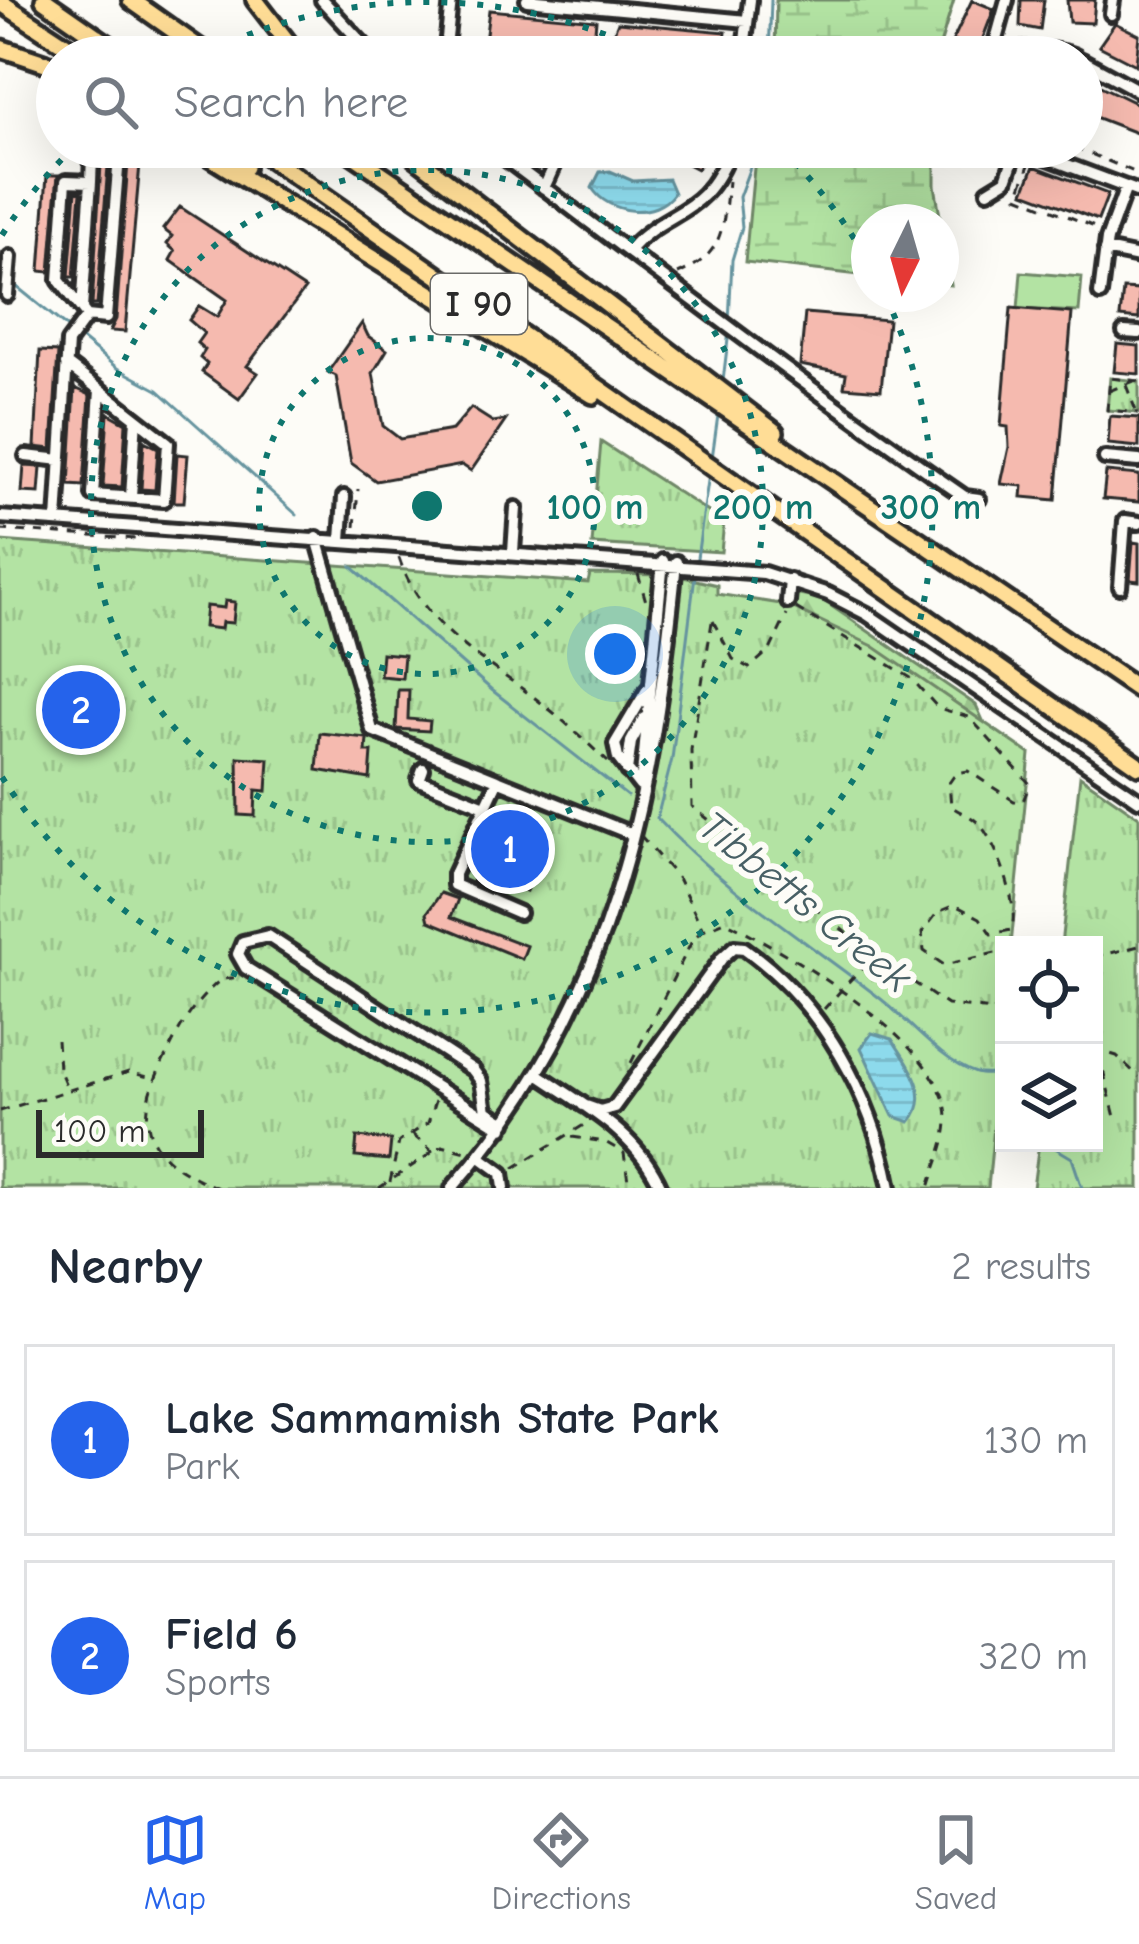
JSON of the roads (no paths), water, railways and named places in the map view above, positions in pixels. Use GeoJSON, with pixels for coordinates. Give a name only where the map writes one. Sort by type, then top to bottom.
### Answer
{"type":"FeatureCollection","features":[{"type":"Feature","properties":{"kind":"highway"},"geometry":{"type":"LineString","coordinates":[[44,0],[96,36]]}},
{"type":"Feature","properties":{"kind":"highway"},"geometry":{"type":"LineString","coordinates":[[130,0],[182,36]]}},
{"type":"Feature","properties":{"kind":"highway"},"geometry":{"type":"LineString","coordinates":[[255,0],[283,36]]}},
{"type":"Feature","properties":{"kind":"highway"},"geometry":{"type":"LineString","coordinates":[[2,1],[53,36]]}},
{"type":"Feature","properties":{"kind":"highway"},"geometry":{"type":"LineString","coordinates":[[0,48],[36,60]]}},
{"type":"Feature","properties":{"kind":"highway"},"geometry":{"type":"LineString","coordinates":[[228,168],[704,461]]}},
{"type":"Feature","properties":{"kind":"highway"},"geometry":{"type":"LineString","coordinates":[[246,168],[401,274]]}},
{"type":"Feature","properties":{"kind":"highway","name":"I 90"},"geometry":{"type":"LineString","coordinates":[[284,168],[1139,766]]}},
{"type":"Feature","properties":{"kind":"highway","name":"I 90"},"geometry":{"type":"LineString","coordinates":[[374,168],[713,393]]}},
{"type":"Feature","properties":{"kind":"highway"},"geometry":{"type":"LineString","coordinates":[[429,168],[713,393],[891,522],[1139,690]]}},
{"type":"Feature","properties":{"kind":"street"},"geometry":{"type":"LineString","coordinates":[[322,0],[355,36]]}},
{"type":"Feature","properties":{"kind":"street"},"geometry":{"type":"LineString","coordinates":[[447,36],[451,0]]}},
{"type":"Feature","properties":{"kind":"street"},"geometry":{"type":"LineString","coordinates":[[527,0],[608,4],[747,21]]}},
{"type":"Feature","properties":{"kind":"street"},"geometry":{"type":"LineString","coordinates":[[745,36],[750,0]]}},
{"type":"Feature","properties":{"kind":"street"},"geometry":{"type":"LineString","coordinates":[[997,36],[1007,0]]}},
{"type":"Feature","properties":{"kind":"street"},"geometry":{"type":"LineString","coordinates":[[1112,14],[1114,0]]}},
{"type":"Feature","properties":{"kind":"street"},"geometry":{"type":"LineString","coordinates":[[1103,71],[1139,91]]}},
{"type":"Feature","properties":{"kind":"street"},"geometry":{"type":"LineString","coordinates":[[57,521],[68,342],[83,317],[92,168]]}},
{"type":"Feature","properties":{"kind":"street"},"geometry":{"type":"LineString","coordinates":[[83,317],[106,318],[118,168]]}},
{"type":"Feature","properties":{"kind":"street"},"geometry":{"type":"LineString","coordinates":[[518,168],[672,281],[734,333],[885,435],[965,497],[979,499]]}},
{"type":"Feature","properties":{"kind":"street"},"geometry":{"type":"LineString","coordinates":[[544,188],[553,168]]}},
{"type":"Feature","properties":{"kind":"street"},"geometry":{"type":"LineString","coordinates":[[628,251],[646,234],[687,212],[721,168]]}},
{"type":"Feature","properties":{"kind":"street"},"geometry":{"type":"LineString","coordinates":[[988,191],[1006,180],[1010,168]]}},
{"type":"Feature","properties":{"kind":"street"},"geometry":{"type":"LineString","coordinates":[[1075,168],[1139,192]]}},
{"type":"Feature","properties":{"kind":"street"},"geometry":{"type":"LineString","coordinates":[[83,317],[59,280],[66,181],[91,182]]}},
{"type":"Feature","properties":{"kind":"street"},"geometry":{"type":"LineString","coordinates":[[1100,294],[1105,250],[1126,187]]}},
{"type":"Feature","properties":{"kind":"street"},"geometry":{"type":"LineString","coordinates":[[1105,250],[1139,257]]}},
{"type":"Feature","properties":{"kind":"street"},"geometry":{"type":"LineString","coordinates":[[8,295],[10,257]]}},
{"type":"Feature","properties":{"kind":"street"},"geometry":{"type":"LineString","coordinates":[[1124,332],[1139,333]]}},
{"type":"Feature","properties":{"kind":"street"},"geometry":{"type":"LineString","coordinates":[[67,364],[168,443],[164,500],[93,495],[100,390]]}},
{"type":"Feature","properties":{"kind":"street"},"geometry":{"type":"LineString","coordinates":[[130,497],[136,418]]}},
{"type":"Feature","properties":{"kind":"street"},"geometry":{"type":"LineString","coordinates":[[26,456],[61,460]]}},
{"type":"Feature","properties":{"kind":"street"},"geometry":{"type":"LineString","coordinates":[[1105,458],[1139,461]]}},
{"type":"Feature","properties":{"kind":"street"},"geometry":{"type":"LineString","coordinates":[[341,540],[344,497]]}},
{"type":"Feature","properties":{"kind":"street"},"geometry":{"type":"LineString","coordinates":[[513,552],[516,508]]}},
{"type":"Feature","properties":{"kind":"street"},"geometry":{"type":"LineString","coordinates":[[0,517],[676,562],[790,580],[842,600],[897,632],[1139,800]]}},
{"type":"Feature","properties":{"kind":"street"},"geometry":{"type":"LineString","coordinates":[[1120,587],[1125,521],[1139,523]]}},
{"type":"Feature","properties":{"kind":"street"},"geometry":{"type":"LineString","coordinates":[[316,538],[372,730],[636,835]]}},
{"type":"Feature","properties":{"kind":"street"},"geometry":{"type":"LineString","coordinates":[[452,1188],[539,1075],[592,969],[625,883],[636,835],[652,682],[676,562]]}},
{"type":"Feature","properties":{"kind":"street"},"geometry":{"type":"LineString","coordinates":[[642,789],[654,757],[676,562]]}},
{"type":"Feature","properties":{"kind":"street"},"geometry":{"type":"LineString","coordinates":[[788,602],[790,580]]}},
{"type":"Feature","properties":{"kind":"street"},"geometry":{"type":"LineString","coordinates":[[642,789],[627,771],[615,744],[652,682]]}},
{"type":"Feature","properties":{"kind":"street"},"geometry":{"type":"LineString","coordinates":[[627,771],[632,742],[649,710]]}},
{"type":"Feature","properties":{"kind":"street"},"geometry":{"type":"LineString","coordinates":[[429,753],[428,771],[419,780],[485,806]]}},
{"type":"Feature","properties":{"kind":"street"},"geometry":{"type":"LineString","coordinates":[[498,780],[454,874],[454,885],[519,913]]}},
{"type":"Feature","properties":{"kind":"street"},"geometry":{"type":"LineString","coordinates":[[248,936],[268,936],[473,1070],[481,1081],[486,1111],[504,1125],[245,968],[238,954],[243,942],[248,936]]}},
{"type":"Feature","properties":{"kind":"street"},"geometry":{"type":"LineString","coordinates":[[583,1105],[600,1111],[614,1106],[734,947],[752,954],[814,1018],[845,1060],[883,1148],[890,1188]]}},
{"type":"Feature","properties":{"kind":"street"},"geometry":{"type":"LineString","coordinates":[[539,1075],[616,1129],[650,1162],[661,1188]]}},
{"type":"Feature","properties":{"kind":"street"},"geometry":{"type":"LineString","coordinates":[[614,1106],[616,1129]]}},
{"type":"Feature","properties":{"kind":"street"},"geometry":{"type":"LineString","coordinates":[[480,1157],[502,1173],[504,1188]]}},
{"type":"Feature","properties":{"kind":"water"},"geometry":{"type":"Polygon","coordinates":[[[600,172],[633,181],[668,179],[674,193],[656,207],[620,208],[592,188],[600,172]]]}},
{"type":"Feature","properties":{"kind":"water"},"geometry":{"type":"Polygon","coordinates":[[[872,1033],[892,1039],[916,1080],[920,1101],[910,1122],[893,1116],[861,1048],[872,1033]]]}},
{"type":"Feature","properties":{"kind":"waterway","name":"Tibbetts Creek"},"geometry":{"type":"LineString","coordinates":[[770,36],[771,0]]}},
{"type":"Feature","properties":{"kind":"waterway","name":"Tibbetts Creek"},"geometry":{"type":"LineString","coordinates":[[729,322],[732,260],[742,227],[739,197],[750,168]]}},
{"type":"Feature","properties":{"kind":"waterway"},"geometry":{"type":"LineString","coordinates":[[11,282],[117,368],[158,390],[297,515]]}},
{"type":"Feature","properties":{"kind":"waterway","name":"Tibbetts Creek"},"geometry":{"type":"LineString","coordinates":[[723,381],[729,331]]}},
{"type":"Feature","properties":{"kind":"waterway","name":"Tibbetts Creek"},"geometry":{"type":"LineString","coordinates":[[712,458],[719,408]]}},
{"type":"Feature","properties":{"kind":"waterway","name":"Tibbetts Creek"},"geometry":{"type":"LineString","coordinates":[[696,565],[709,474]]}},
{"type":"Feature","properties":{"kind":"waterway"},"geometry":{"type":"LineString","coordinates":[[351,566],[493,691],[627,796]]}},
{"type":"Feature","properties":{"kind":"waterway"},"geometry":{"type":"LineString","coordinates":[[695,575],[672,759],[657,818],[737,891],[881,999],[951,1060],[976,1073],[995,1074]]}},
{"type":"Feature","properties":{"kind":"waterway","name":"Tibbetts Creek"},"geometry":{"type":"LineString","coordinates":[[1062,1152],[1072,1158],[1082,1188]]}},
{"type":"Feature","properties":{"kind":"place","name":"Field 6"},"geometry":{"type":"Point","coordinates":[81,710]}},
{"type":"Feature","properties":{"kind":"place","name":"Lake Sammamish State Park"},"geometry":{"type":"Point","coordinates":[510,849]}}]}
